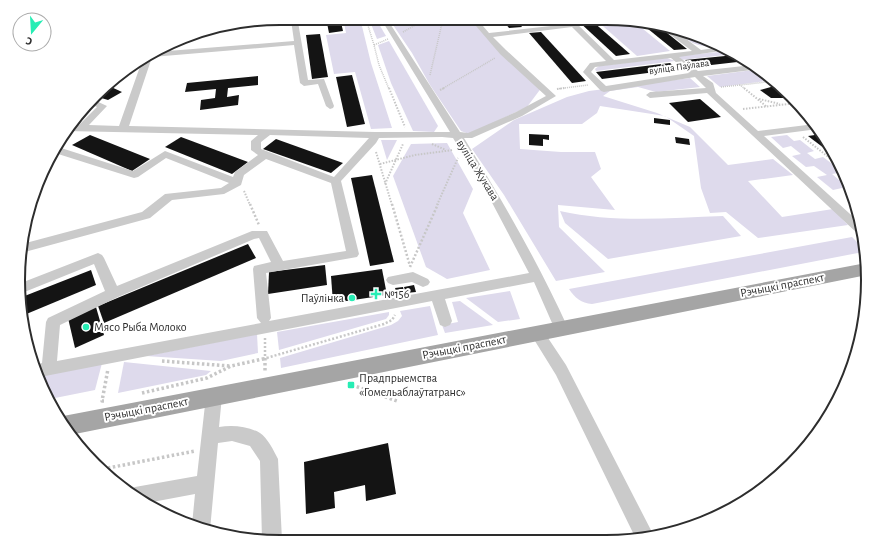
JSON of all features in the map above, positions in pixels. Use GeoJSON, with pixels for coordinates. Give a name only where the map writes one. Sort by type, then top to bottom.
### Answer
{"type":"FeatureCollection","features":[{"type":"Feature","properties":{"kind":"main road","name":"Рэчыцкі праспект"},"geometry":{"type":"LineString","coordinates":[[70,424],[860,270]]}},
{"type":"Feature","properties":{"kind":"street"},"geometry":{"type":"LineString","coordinates":[[295,25],[304,83],[321,81],[330,106]]}},
{"type":"Feature","properties":{"kind":"street","name":"вуліца Жукава"},"geometry":{"type":"LineString","coordinates":[[388,25],[494,195],[544,289],[561,328]]}},
{"type":"Feature","properties":{"kind":"street"},"geometry":{"type":"LineString","coordinates":[[75,128],[269,132],[374,138],[408,134],[470,136],[482,132],[519,114],[552,96],[503,52],[479,25]]}},
{"type":"Feature","properties":{"kind":"street"},"geometry":{"type":"LineString","coordinates":[[488,35],[546,25]]}},
{"type":"Feature","properties":{"kind":"street"},"geometry":{"type":"LineString","coordinates":[[574,25],[612,63],[717,50]]}},
{"type":"Feature","properties":{"kind":"street"},"geometry":{"type":"LineString","coordinates":[[678,36],[699,52]]}},
{"type":"Feature","properties":{"kind":"street"},"geometry":{"type":"LineString","coordinates":[[157,56],[297,43]]}},
{"type":"Feature","properties":{"kind":"street"},"geometry":{"type":"LineString","coordinates":[[672,55],[710,85],[712,94],[855,224]]}},
{"type":"Feature","properties":{"kind":"street"},"geometry":{"type":"LineString","coordinates":[[123,129],[146,63]]}},
{"type":"Feature","properties":{"kind":"street","name":"вуліца Паўлава"},"geometry":{"type":"LineString","coordinates":[[612,63],[593,65],[587,72],[604,89],[696,74],[748,68]]}},
{"type":"Feature","properties":{"kind":"street"},"geometry":{"type":"LineString","coordinates":[[650,95],[711,90]]}},
{"type":"Feature","properties":{"kind":"street"},"geometry":{"type":"LineString","coordinates":[[82,128],[103,106],[96,104]]}},
{"type":"Feature","properties":{"kind":"street"},"geometry":{"type":"LineString","coordinates":[[77,127],[82,128]]}},
{"type":"Feature","properties":{"kind":"street"},"geometry":{"type":"LineString","coordinates":[[756,134],[810,127]]}},
{"type":"Feature","properties":{"kind":"street"},"geometry":{"type":"LineString","coordinates":[[269,132],[256,142],[256,150],[265,155],[336,181]]}},
{"type":"Feature","properties":{"kind":"street"},"geometry":{"type":"LineString","coordinates":[[336,181],[374,138]]}},
{"type":"Feature","properties":{"kind":"street"},"geometry":{"type":"LineString","coordinates":[[60,151],[134,175],[165,154],[237,183]]}},
{"type":"Feature","properties":{"kind":"street"},"geometry":{"type":"LineString","coordinates":[[27,247],[146,216],[169,197],[224,191],[237,183],[239,174],[265,155]]}},
{"type":"Feature","properties":{"kind":"street"},"geometry":{"type":"LineString","coordinates":[[264,318],[260,269],[353,254],[336,181]]}},
{"type":"Feature","properties":{"kind":"street"},"geometry":{"type":"LineString","coordinates":[[279,266],[263,234],[252,235],[113,292],[54,322],[44,370],[537,276]]}},
{"type":"Feature","properties":{"kind":"street"},"geometry":{"type":"LineString","coordinates":[[25,286],[98,258],[113,292]]}},
{"type":"Feature","properties":{"kind":"street"},"geometry":{"type":"LineString","coordinates":[[392,280],[415,275]]}},
{"type":"Feature","properties":{"kind":"street"},"geometry":{"type":"LineString","coordinates":[[437,296],[445,322]]}},
{"type":"Feature","properties":{"kind":"street"},"geometry":{"type":"LineString","coordinates":[[537,333],[561,370],[642,532]]}},
{"type":"Feature","properties":{"kind":"street"},"geometry":{"type":"LineString","coordinates":[[202,522],[214,396]]}},
{"type":"Feature","properties":{"kind":"street"},"geometry":{"type":"LineString","coordinates":[[210,442],[232,433],[256,439],[269,459],[272,535]]}},
{"type":"Feature","properties":{"kind":"street"},"geometry":{"type":"LineString","coordinates":[[142,495],[206,483]]}},
{"type":"Feature","properties":{"kind":"path"},"geometry":{"type":"LineString","coordinates":[[368,25],[374,45]]}},
{"type":"Feature","properties":{"kind":"path"},"geometry":{"type":"LineString","coordinates":[[430,76],[441,25]]}},
{"type":"Feature","properties":{"kind":"path"},"geometry":{"type":"LineString","coordinates":[[436,85],[440,90],[503,52]]}},
{"type":"Feature","properties":{"kind":"path"},"geometry":{"type":"LineString","coordinates":[[711,90],[718,87],[766,82]]}},
{"type":"Feature","properties":{"kind":"path"},"geometry":{"type":"LineString","coordinates":[[740,85],[767,107]]}},
{"type":"Feature","properties":{"kind":"path"},"geometry":{"type":"LineString","coordinates":[[757,98],[783,105]]}},
{"type":"Feature","properties":{"kind":"path"},"geometry":{"type":"LineString","coordinates":[[742,109],[790,104]]}},
{"type":"Feature","properties":{"kind":"path"},"geometry":{"type":"LineString","coordinates":[[795,130],[830,158]]}},
{"type":"Feature","properties":{"kind":"path"},"geometry":{"type":"LineString","coordinates":[[374,138],[380,164],[415,275]]}},
{"type":"Feature","properties":{"kind":"path"},"geometry":{"type":"LineString","coordinates":[[380,164],[434,151],[458,150]]}},
{"type":"Feature","properties":{"kind":"path"},"geometry":{"type":"LineString","coordinates":[[415,275],[460,153]]}},
{"type":"Feature","properties":{"kind":"path"},"geometry":{"type":"LineString","coordinates":[[237,183],[244,190],[263,234]]}},
{"type":"Feature","properties":{"kind":"path"},"geometry":{"type":"LineString","coordinates":[[403,268],[415,275]]}},
{"type":"Feature","properties":{"kind":"path"},"geometry":{"type":"LineString","coordinates":[[139,393],[206,378],[231,366],[266,358],[384,324],[392,320],[395,315]]}},
{"type":"Feature","properties":{"kind":"path"},"geometry":{"type":"LineString","coordinates":[[265,373],[266,347]]}},
{"type":"Feature","properties":{"kind":"path"},"geometry":{"type":"LineString","coordinates":[[109,400],[102,401],[110,358]]}},
{"type":"Feature","properties":{"kind":"path"},"geometry":{"type":"LineString","coordinates":[[155,361],[231,366]]}},
{"type":"Feature","properties":{"kind":"path"},"geometry":{"type":"LineString","coordinates":[[351,385],[397,401]]}},
{"type":"Feature","properties":{"kind":"path"},"geometry":{"type":"LineString","coordinates":[[108,468],[210,442]]}},
{"type":"Feature","properties":{"kind":"shaded area"},"geometry":{"type":"Polygon","coordinates":[[[344,25],[362,25],[371,63],[392,128],[371,129],[355,72],[334,74],[326,35],[346,33],[344,25]]]}},
{"type":"Feature","properties":{"kind":"shaded area"},"geometry":{"type":"Polygon","coordinates":[[[371,25],[380,25],[386,36],[377,39],[371,25]]]}},
{"type":"Feature","properties":{"kind":"shaded area"},"geometry":{"type":"Polygon","coordinates":[[[393,25],[476,25],[542,87],[527,107],[469,134],[461,131],[430,85],[412,53],[393,25]]]}},
{"type":"Feature","properties":{"kind":"shaded area"},"geometry":{"type":"Polygon","coordinates":[[[602,25],[641,27],[670,51],[637,56],[602,25]]]}},
{"type":"Feature","properties":{"kind":"shaded area"},"geometry":{"type":"Polygon","coordinates":[[[684,38],[704,44],[709,47],[697,45],[684,38]]]}},
{"type":"Feature","properties":{"kind":"shaded area"},"geometry":{"type":"Polygon","coordinates":[[[389,41],[438,126],[434,132],[413,131],[391,83],[378,45],[389,41]]]}},
{"type":"Feature","properties":{"kind":"shaded area"},"geometry":{"type":"Polygon","coordinates":[[[720,52],[726,55],[681,60],[678,56],[720,52]]]}},
{"type":"Feature","properties":{"kind":"shaded area"},"geometry":{"type":"Polygon","coordinates":[[[667,58],[675,61],[596,71],[595,69],[599,66],[667,58]]]}},
{"type":"Feature","properties":{"kind":"shaded area"},"geometry":{"type":"Polygon","coordinates":[[[751,70],[765,81],[720,87],[707,76],[751,70]]]}},
{"type":"Feature","properties":{"kind":"shaded area"},"geometry":{"type":"Polygon","coordinates":[[[690,78],[700,87],[656,92],[638,87],[610,91],[603,96],[664,116],[600,106],[597,113],[582,124],[519,124],[520,149],[561,152],[595,152],[601,169],[591,177],[615,210],[558,205],[559,227],[605,272],[556,281],[504,195],[472,149],[514,120],[567,97],[589,91],[690,78]]]}},
{"type":"Feature","properties":{"kind":"shaded area"},"geometry":{"type":"Polygon","coordinates":[[[666,117],[690,127],[728,165],[773,159],[793,175],[748,181],[782,217],[833,209],[848,225],[758,238],[726,212],[710,213],[701,188],[694,136],[666,117]]]}},
{"type":"Feature","properties":{"kind":"shaded area"},"geometry":{"type":"Polygon","coordinates":[[[787,135],[794,141],[800,140],[814,151],[807,153],[815,159],[823,157],[834,165],[838,173],[832,174],[839,180],[841,179],[844,190],[842,188],[833,190],[817,177],[827,175],[814,166],[806,167],[792,156],[801,154],[791,146],[783,148],[771,137],[787,135]]]}},
{"type":"Feature","properties":{"kind":"shaded area"},"geometry":{"type":"Polygon","coordinates":[[[381,140],[397,140],[387,160],[381,140]]]}},
{"type":"Feature","properties":{"kind":"shaded area"},"geometry":{"type":"Polygon","coordinates":[[[447,143],[473,189],[463,213],[490,270],[447,279],[426,267],[393,176],[411,144],[447,143]]]}},
{"type":"Feature","properties":{"kind":"shaded area"},"geometry":{"type":"Polygon","coordinates":[[[560,211],[600,217],[641,219],[723,216],[741,236],[608,259],[565,223],[560,211]]]}},
{"type":"Feature","properties":{"kind":"shaded area"},"geometry":{"type":"Polygon","coordinates":[[[852,237],[858,243],[859,247],[859,253],[592,304],[579,300],[569,289],[852,237]]]}},
{"type":"Feature","properties":{"kind":"shaded area"},"geometry":{"type":"Polygon","coordinates":[[[510,291],[520,319],[498,322],[466,298],[510,291]]]}},
{"type":"Feature","properties":{"kind":"shaded area"},"geometry":{"type":"Polygon","coordinates":[[[460,301],[493,325],[445,333],[442,325],[458,322],[452,302],[460,301]]]}},
{"type":"Feature","properties":{"kind":"shaded area"},"geometry":{"type":"Polygon","coordinates":[[[430,306],[438,335],[281,368],[280,358],[391,325],[398,321],[402,316],[400,311],[430,306]]]}},
{"type":"Feature","properties":{"kind":"shaded area"},"geometry":{"type":"Polygon","coordinates":[[[389,312],[386,319],[279,350],[277,332],[389,312]]]}},
{"type":"Feature","properties":{"kind":"shaded area"},"geometry":{"type":"Polygon","coordinates":[[[257,334],[258,353],[221,361],[146,356],[257,334]]]}},
{"type":"Feature","properties":{"kind":"shaded area"},"geometry":{"type":"Polygon","coordinates":[[[124,362],[211,371],[206,375],[118,393],[124,362]]]}},
{"type":"Feature","properties":{"kind":"shaded area"},"geometry":{"type":"Polygon","coordinates":[[[102,363],[95,390],[54,398],[43,374],[102,363]]]}},
{"type":"Feature","properties":{"kind":"building"},"geometry":{"type":"Polygon","coordinates":[[[327,25],[342,25],[343,31],[329,33],[327,25]]]}},
{"type":"Feature","properties":{"kind":"building"},"geometry":{"type":"Polygon","coordinates":[[[507,25],[520,25],[522,27],[509,28],[507,25]]]}},
{"type":"Feature","properties":{"kind":"building"},"geometry":{"type":"Polygon","coordinates":[[[582,25],[597,25],[630,54],[616,56],[582,25]]]}},
{"type":"Feature","properties":{"kind":"building"},"geometry":{"type":"Polygon","coordinates":[[[647,28],[667,33],[687,49],[674,50],[647,28]]]}},
{"type":"Feature","properties":{"kind":"building"},"geometry":{"type":"Polygon","coordinates":[[[541,32],[586,81],[572,83],[529,33],[541,32]]]}},
{"type":"Feature","properties":{"kind":"building"},"geometry":{"type":"Polygon","coordinates":[[[320,34],[328,77],[312,79],[306,35],[320,34]]]}},
{"type":"Feature","properties":{"kind":"building"},"geometry":{"type":"Polygon","coordinates":[[[728,56],[738,62],[694,67],[685,60],[728,56]]]}},
{"type":"Feature","properties":{"kind":"building"},"geometry":{"type":"Polygon","coordinates":[[[670,63],[678,69],[602,79],[596,72],[670,63]]]}},
{"type":"Feature","properties":{"kind":"building"},"geometry":{"type":"Polygon","coordinates":[[[352,75],[365,124],[347,127],[336,77],[352,75]]]}},
{"type":"Feature","properties":{"kind":"building"},"geometry":{"type":"Polygon","coordinates":[[[258,76],[258,85],[228,88],[227,97],[239,95],[238,105],[200,110],[201,100],[215,98],[216,89],[185,92],[187,83],[258,76]]]}},
{"type":"Feature","properties":{"kind":"building"},"geometry":{"type":"Polygon","coordinates":[[[772,87],[784,98],[771,98],[760,90],[772,87]]]}},
{"type":"Feature","properties":{"kind":"building"},"geometry":{"type":"Polygon","coordinates":[[[112,88],[122,92],[108,100],[102,98],[112,88]]]}},
{"type":"Feature","properties":{"kind":"building"},"geometry":{"type":"Polygon","coordinates":[[[700,99],[721,117],[688,122],[669,103],[700,99]]]}},
{"type":"Feature","properties":{"kind":"building"},"geometry":{"type":"Polygon","coordinates":[[[654,118],[670,120],[670,125],[654,123],[654,118]]]}},
{"type":"Feature","properties":{"kind":"building"},"geometry":{"type":"Polygon","coordinates":[[[529,134],[549,135],[549,140],[543,139],[543,146],[529,145],[529,134]]]}},
{"type":"Feature","properties":{"kind":"building"},"geometry":{"type":"Polygon","coordinates":[[[90,135],[150,159],[132,171],[72,145],[90,135]]]}},
{"type":"Feature","properties":{"kind":"building"},"geometry":{"type":"Polygon","coordinates":[[[816,135],[824,148],[808,136],[816,135]]]}},
{"type":"Feature","properties":{"kind":"building"},"geometry":{"type":"Polygon","coordinates":[[[181,137],[248,162],[232,174],[165,147],[181,137]]]}},
{"type":"Feature","properties":{"kind":"building"},"geometry":{"type":"Polygon","coordinates":[[[675,137],[689,139],[690,145],[676,143],[675,137]]]}},
{"type":"Feature","properties":{"kind":"building"},"geometry":{"type":"Polygon","coordinates":[[[276,139],[343,163],[331,173],[263,149],[276,139]]]}},
{"type":"Feature","properties":{"kind":"building"},"geometry":{"type":"Polygon","coordinates":[[[372,175],[394,262],[370,266],[351,178],[372,175]]]}},
{"type":"Feature","properties":{"kind":"building"},"geometry":{"type":"Polygon","coordinates":[[[248,244],[256,258],[104,323],[98,306],[248,244]]]}},
{"type":"Feature","properties":{"kind":"building"},"geometry":{"type":"Polygon","coordinates":[[[325,265],[327,285],[268,294],[269,272],[325,265]]]}},
{"type":"Feature","properties":{"kind":"building"},"geometry":{"type":"Polygon","coordinates":[[[382,269],[387,295],[333,303],[331,276],[382,269]]]}},
{"type":"Feature","properties":{"kind":"building"},"geometry":{"type":"Polygon","coordinates":[[[91,270],[96,285],[27,314],[26,295],[91,270]]]}},
{"type":"Feature","properties":{"kind":"building"},"geometry":{"type":"Polygon","coordinates":[[[414,285],[416,292],[406,293],[404,287],[414,285]]]}},
{"type":"Feature","properties":{"kind":"building"},"geometry":{"type":"Polygon","coordinates":[[[403,287],[404,292],[397,293],[395,288],[403,287]]]}},
{"type":"Feature","properties":{"kind":"building","name":"Мясо Рыба Молоко"},"geometry":{"type":"Polygon","coordinates":[[[96,307],[104,335],[75,348],[68,318],[96,307]]]}},
{"type":"Feature","properties":{"kind":"building"},"geometry":{"type":"Polygon","coordinates":[[[388,443],[396,494],[366,501],[365,485],[334,492],[335,508],[306,514],[304,462],[388,443]]]}},
{"type":"Feature","properties":{"kind":"place","name":"№156"},"geometry":{"type":"Point","coordinates":[376,294]}},
{"type":"Feature","properties":{"kind":"place","name":"Паўлінка"},"geometry":{"type":"Point","coordinates":[352,298]}},
{"type":"Feature","properties":{"kind":"place","name":"Мясо Рыба Молоко"},"geometry":{"type":"Point","coordinates":[86,327]}},
{"type":"Feature","properties":{"kind":"place","name":"Прадпрыемства «Гомельаблаўтатранс»"},"geometry":{"type":"Point","coordinates":[351,385]}}]}
